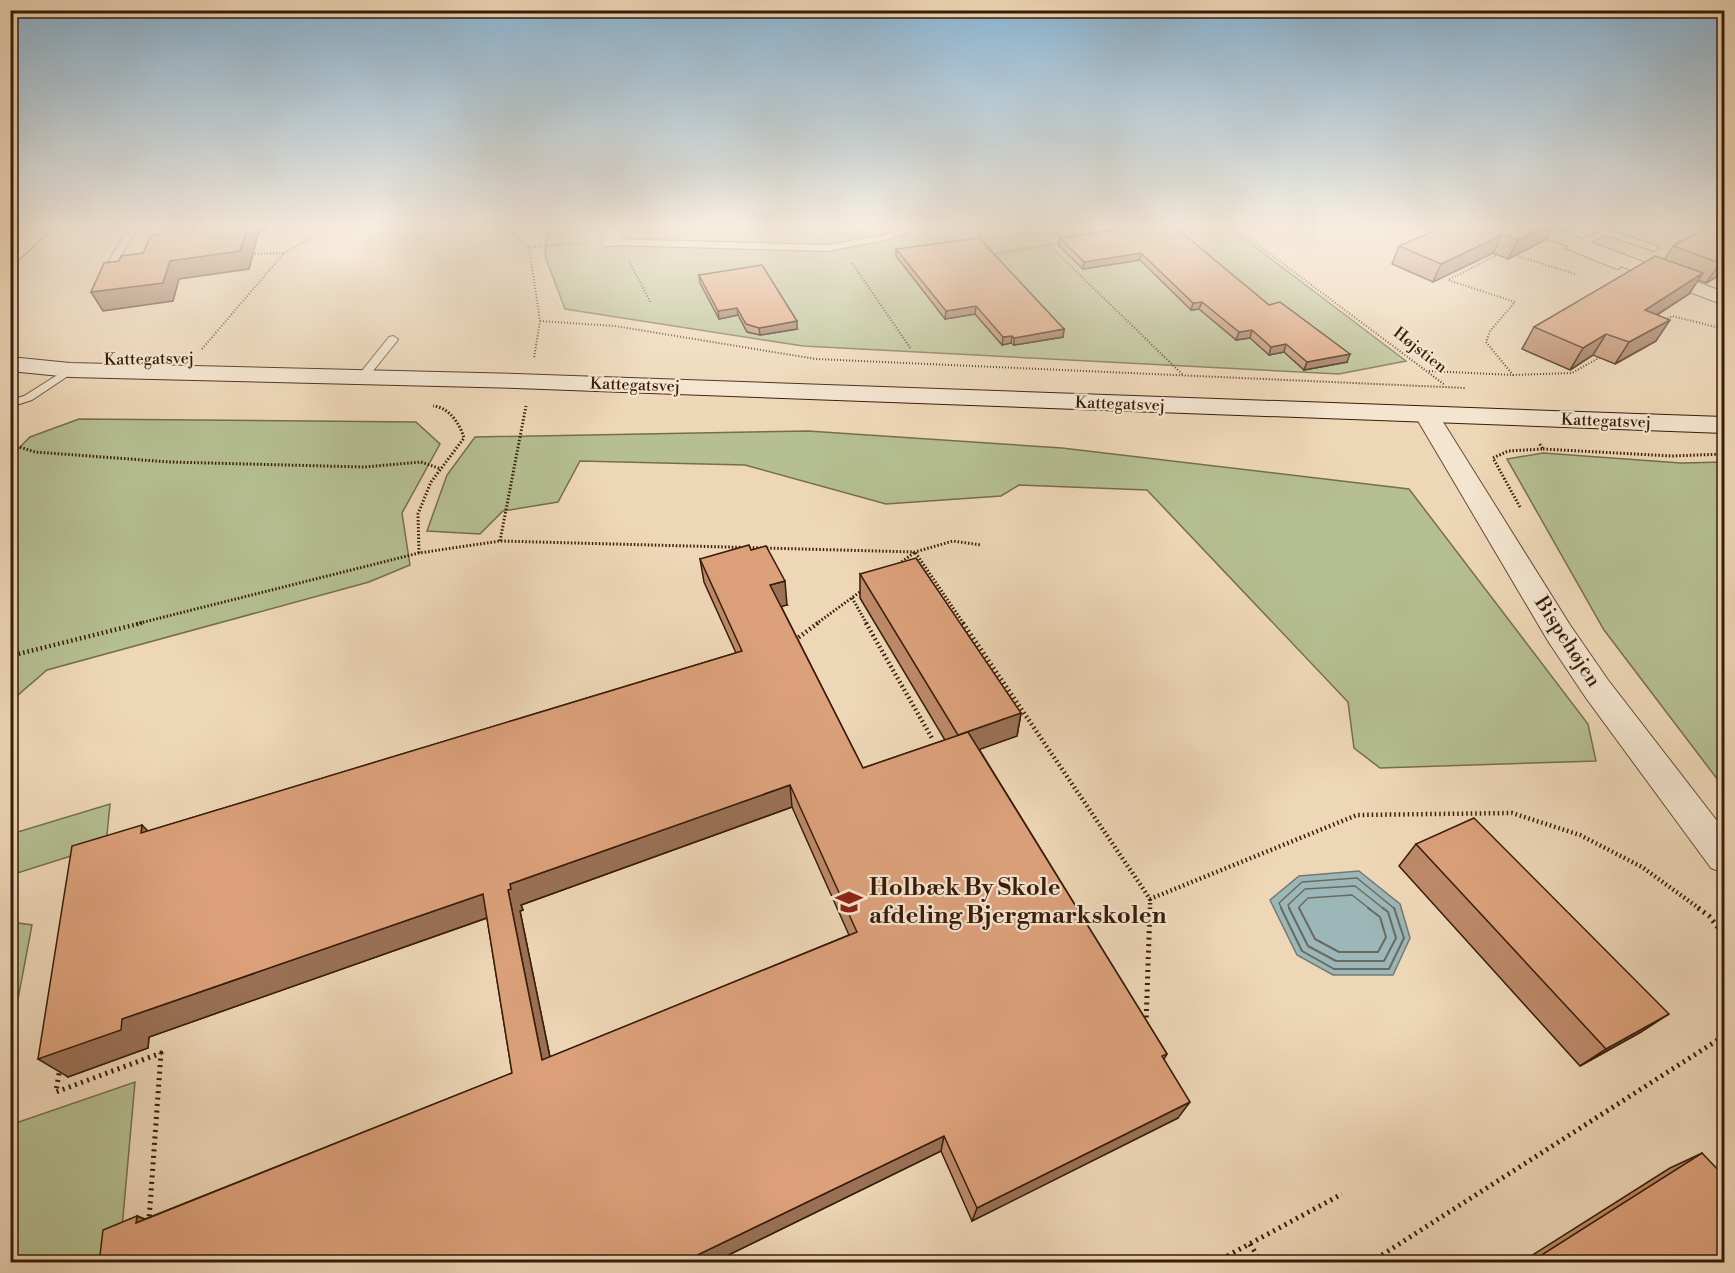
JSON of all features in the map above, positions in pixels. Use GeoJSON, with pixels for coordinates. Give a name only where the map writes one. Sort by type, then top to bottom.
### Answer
{"type":"FeatureCollection","features":[{"type":"Feature","properties":{"kind":"street"},"geometry":{"type":"LineString","coordinates":[[1692,286],[1725,299]]}},
{"type":"Feature","properties":{"kind":"street","name":"Kattegatsvej"},"geometry":{"type":"LineString","coordinates":[[22,364],[59,360],[195,358],[366,372]]}},
{"type":"Feature","properties":{"kind":"street","name":"Kattegatsvej"},"geometry":{"type":"LineString","coordinates":[[22,364],[70,370],[524,373],[1426,414],[1725,425]]}},
{"type":"Feature","properties":{"kind":"street","name":"Bispehøjen"},"geometry":{"type":"LineString","coordinates":[[1426,414],[1559,633],[1597,689],[1725,857]]}},
{"type":"Feature","properties":{"kind":"lane"},"geometry":{"type":"LineString","coordinates":[[366,372],[393,339]]}},
{"type":"Feature","properties":{"kind":"lane"},"geometry":{"type":"LineString","coordinates":[[10,404],[33,396],[70,370]]}},
{"type":"Feature","properties":{"kind":"path"},"geometry":{"type":"LineString","coordinates":[[195,358],[256,286]]}},
{"type":"Feature","properties":{"kind":"path"},"geometry":{"type":"LineString","coordinates":[[524,373],[540,321],[535,286]]}},
{"type":"Feature","properties":{"kind":"path"},"geometry":{"type":"LineString","coordinates":[[642,286],[651,303]]}},
{"type":"Feature","properties":{"kind":"path"},"geometry":{"type":"LineString","coordinates":[[869,286],[911,349]]}},
{"type":"Feature","properties":{"kind":"path"},"geometry":{"type":"LineString","coordinates":[[1092,286],[1183,375]]}},
{"type":"Feature","properties":{"kind":"path","name":"Højstien"},"geometry":{"type":"LineString","coordinates":[[1314,286],[1446,386]]}},
{"type":"Feature","properties":{"kind":"path"},"geometry":{"type":"LineString","coordinates":[[1468,286],[1515,302],[1490,331],[1486,342],[1513,375]]}},
{"type":"Feature","properties":{"kind":"path"},"geometry":{"type":"LineString","coordinates":[[1662,322],[1672,316],[1725,329]]}},
{"type":"Feature","properties":{"kind":"path"},"geometry":{"type":"LineString","coordinates":[[540,321],[615,326],[816,359],[1468,388]]}},
{"type":"Feature","properties":{"kind":"path"},"geometry":{"type":"LineString","coordinates":[[1429,371],[1513,375],[1572,373],[1612,351]]}},
{"type":"Feature","properties":{"kind":"path"},"geometry":{"type":"LineString","coordinates":[[419,554],[418,514],[432,482],[464,438],[460,423],[438,406],[429,405]]}},
{"type":"Feature","properties":{"kind":"path"},"geometry":{"type":"LineString","coordinates":[[501,541],[526,405]]}},
{"type":"Feature","properties":{"kind":"path"},"geometry":{"type":"LineString","coordinates":[[1520,418],[1543,449]]}},
{"type":"Feature","properties":{"kind":"path"},"geometry":{"type":"LineString","coordinates":[[10,444],[35,452],[170,462],[364,467],[421,462],[441,469]]}},
{"type":"Feature","properties":{"kind":"path"},"geometry":{"type":"LineString","coordinates":[[1521,508],[1493,458],[1508,451],[1543,449],[1672,456],[1725,454]]}},
{"type":"Feature","properties":{"kind":"path"},"geometry":{"type":"LineString","coordinates":[[10,656],[419,554],[501,541],[915,552],[953,541],[981,545]]}},
{"type":"Feature","properties":{"kind":"path"},"geometry":{"type":"LineString","coordinates":[[888,572],[915,552]]}},
{"type":"Feature","properties":{"kind":"path"},"geometry":{"type":"LineString","coordinates":[[915,552],[1150,899],[1146,1032]]}},
{"type":"Feature","properties":{"kind":"path"},"geometry":{"type":"LineString","coordinates":[[788,645],[870,585]]}},
{"type":"Feature","properties":{"kind":"path"},"geometry":{"type":"LineString","coordinates":[[852,598],[933,740]]}},
{"type":"Feature","properties":{"kind":"path"},"geometry":{"type":"LineString","coordinates":[[1150,899],[1357,815],[1512,813],[1580,835],[1642,867],[1709,916],[1725,935]]}},
{"type":"Feature","properties":{"kind":"path"},"geometry":{"type":"LineString","coordinates":[[1382,1256],[1725,1036]]}},
{"type":"Feature","properties":{"kind":"path"},"geometry":{"type":"LineString","coordinates":[[61,1058],[56,1092],[161,1053],[149,1227]]}},
{"type":"Feature","properties":{"kind":"path"},"geometry":{"type":"LineString","coordinates":[[1216,1263],[1342,1194]]}},
{"type":"Feature","properties":{"kind":"path"},"geometry":{"type":"LineString","coordinates":[[1250,1244],[1261,1263]]}},
{"type":"Feature","properties":{"kind":"green space"},"geometry":{"type":"Polygon","coordinates":[[[556,286],[1307,286],[1406,361],[1339,374],[803,346],[565,309],[556,286]]]}},
{"type":"Feature","properties":{"kind":"green space"},"geometry":{"type":"Polygon","coordinates":[[[79,419],[416,422],[440,444],[402,513],[410,565],[369,582],[47,670],[11,701],[11,456],[30,437],[79,419]]]}},
{"type":"Feature","properties":{"kind":"green space"},"geometry":{"type":"Polygon","coordinates":[[[808,431],[1062,448],[1409,489],[1588,724],[1596,761],[1380,768],[1354,748],[1348,702],[1147,490],[1019,485],[1001,496],[886,504],[745,465],[580,461],[558,502],[503,511],[480,534],[427,531],[447,475],[475,437],[808,431]]]}},
{"type":"Feature","properties":{"kind":"green space"},"geometry":{"type":"Polygon","coordinates":[[[1543,453],[1681,463],[1724,462],[1724,788],[1604,630],[1507,459],[1543,453]]]}},
{"type":"Feature","properties":{"kind":"green space"},"geometry":{"type":"Polygon","coordinates":[[[110,804],[106,845],[11,875],[11,834],[110,804]]]}},
{"type":"Feature","properties":{"kind":"green space"},"geometry":{"type":"Polygon","coordinates":[[[10,922],[32,925],[11,1036],[10,922]]]}},
{"type":"Feature","properties":{"kind":"green space"},"geometry":{"type":"Polygon","coordinates":[[[135,1082],[119,1262],[11,1262],[10,1125],[135,1082]]]}},
{"type":"Feature","properties":{"kind":"water"},"geometry":{"type":"Polygon","coordinates":[[[1359,871],[1400,904],[1410,938],[1393,975],[1333,975],[1297,955],[1270,900],[1299,876],[1359,871]]]}},
{"type":"Feature","properties":{"kind":"building"},"geometry":{"type":"Polygon","coordinates":[[[94,286],[136,286],[91,292],[94,286]]]}},
{"type":"Feature","properties":{"kind":"building"},"geometry":{"type":"Polygon","coordinates":[[[705,286],[775,286],[797,321],[759,328],[746,324],[737,308],[718,311],[705,286]]]}},
{"type":"Feature","properties":{"kind":"building"},"geometry":{"type":"Polygon","coordinates":[[[926,286],[1024,286],[1064,329],[1014,338],[1012,336],[1003,337],[976,306],[946,311],[926,286]]]}},
{"type":"Feature","properties":{"kind":"building"},"geometry":{"type":"Polygon","coordinates":[[[1176,286],[1247,286],[1269,305],[1280,302],[1350,354],[1307,362],[1286,344],[1271,347],[1252,330],[1239,332],[1202,302],[1193,303],[1176,286]]]}},
{"type":"Feature","properties":{"kind":"building"},"geometry":{"type":"Polygon","coordinates":[[[1603,286],[1682,286],[1645,310],[1670,320],[1629,342],[1606,334],[1583,348],[1534,327],[1603,286]]]}},
{"type":"Feature","properties":{"kind":"building"},"geometry":{"type":"Polygon","coordinates":[[[749,545],[751,550],[766,546],[785,581],[770,585],[863,768],[968,732],[1167,1054],[1162,1056],[1190,1102],[977,1208],[944,1136],[681,1263],[99,1263],[103,1230],[137,1216],[136,1223],[512,1073],[483,894],[122,1019],[121,1030],[38,1059],[72,846],[142,825],[141,833],[742,651],[700,559],[749,545]],[[790,785],[510,884],[511,889],[508,890],[542,1060],[857,932],[790,785]]]}},
{"type":"Feature","properties":{"kind":"building"},"geometry":{"type":"Polygon","coordinates":[[[916,558],[1021,713],[958,735],[860,574],[916,558]]]}},
{"type":"Feature","properties":{"kind":"building"},"geometry":{"type":"Polygon","coordinates":[[[1474,818],[1669,1014],[1606,1049],[1416,844],[1474,818]]]}},
{"type":"Feature","properties":{"kind":"building"},"geometry":{"type":"Polygon","coordinates":[[[1702,1153],[1725,1177],[1725,1263],[1529,1263],[1702,1153]]]}},
{"type":"Feature","properties":{"kind":"place","name":"Holbæk By Skole afdeling Bjergmarkskolen"},"geometry":{"type":"Point","coordinates":[849,902]}}]}
